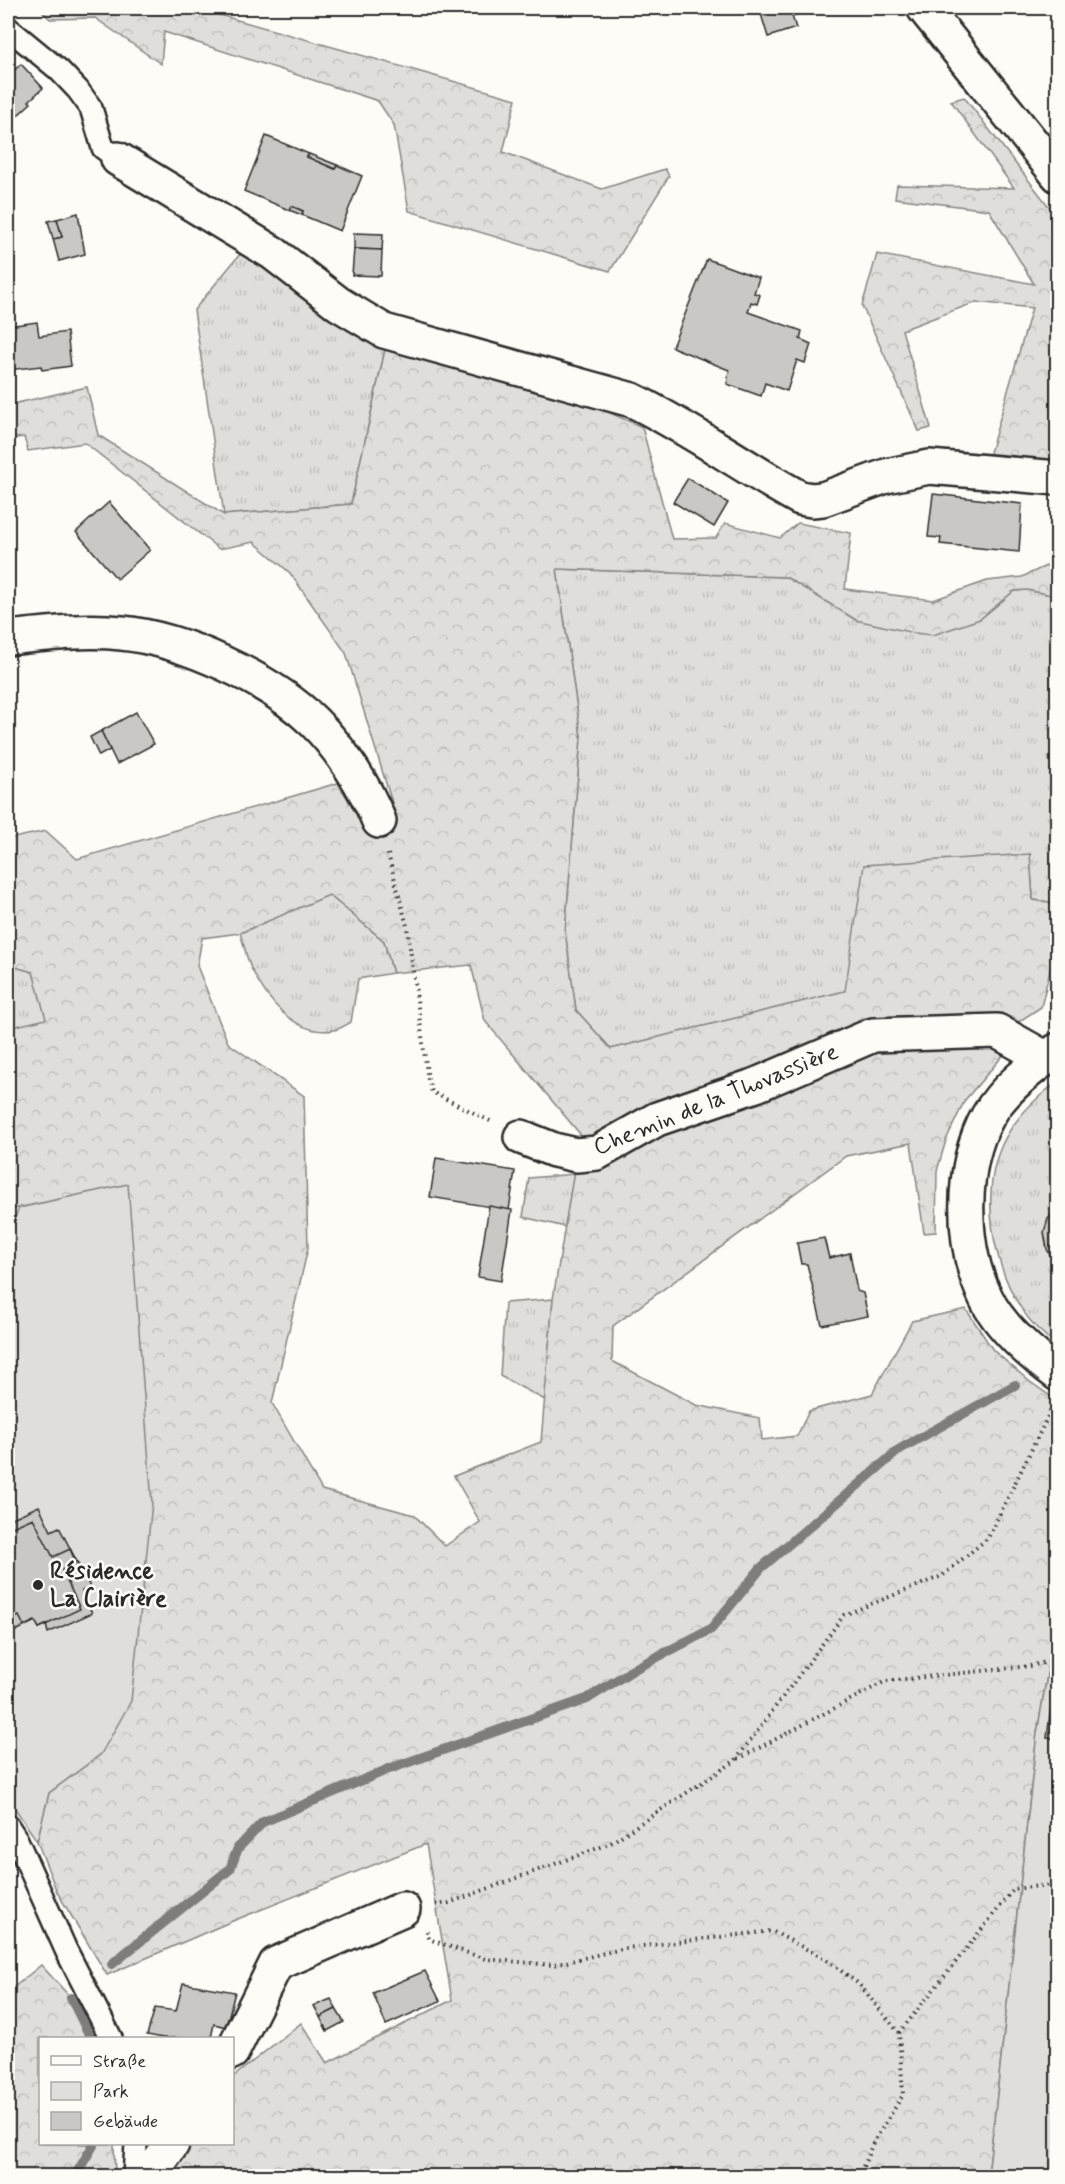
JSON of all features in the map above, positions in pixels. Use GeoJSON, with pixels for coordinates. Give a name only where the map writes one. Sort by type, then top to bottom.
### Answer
{"type":"FeatureCollection","features":[{"type":"Feature","properties":{"kind":"street"},"geometry":{"type":"LineString","coordinates":[[924,8],[1058,175]]}},
{"type":"Feature","properties":{"kind":"street"},"geometry":{"type":"LineString","coordinates":[[118,159],[273,253],[339,304],[384,331],[632,400],[661,413],[686,431],[800,498],[823,499],[886,476],[929,467],[1058,478]]}},
{"type":"Feature","properties":{"kind":"street"},"geometry":{"type":"LineString","coordinates":[[8,638],[47,634],[122,633],[191,650],[234,668],[294,705],[315,723],[356,776],[371,800],[379,821]]}},
{"type":"Feature","properties":{"kind":"street","name":"Chemin de la Thovassière"},"geometry":{"type":"LineString","coordinates":[[521,1137],[554,1150],[576,1155],[597,1153],[657,1119],[756,1085],[873,1035],[997,1031],[1051,1054]]}},
{"type":"Feature","properties":{"kind":"street"},"geometry":{"type":"LineString","coordinates":[[1051,1054],[1019,1078],[989,1115],[972,1159],[967,1202],[970,1243],[986,1298],[1013,1334],[1040,1361],[1058,1374]]}},
{"type":"Feature","properties":{"kind":"street"},"geometry":{"type":"LineString","coordinates":[[234,2048],[276,1964],[412,1908]]}},
{"type":"Feature","properties":{"kind":"street"},"geometry":{"type":"LineString","coordinates":[[148,2176],[171,2145]]}},
{"type":"Feature","properties":{"kind":"lane"},"geometry":{"type":"LineString","coordinates":[[8,27],[78,90],[91,108],[103,148],[118,159]]}},
{"type":"Feature","properties":{"kind":"lane"},"geometry":{"type":"LineString","coordinates":[[8,1826],[17,1840],[66,1950],[110,2037]]}},
{"type":"Feature","properties":{"kind":"lane"},"geometry":{"type":"LineString","coordinates":[[134,2176],[136,2145]]}},
{"type":"Feature","properties":{"kind":"path"},"geometry":{"type":"LineString","coordinates":[[379,821],[407,926],[428,1080],[432,1092],[521,1137]]}},
{"type":"Feature","properties":{"kind":"path"},"geometry":{"type":"LineString","coordinates":[[735,1761],[844,1615],[942,1576],[988,1538],[1058,1397]]}},
{"type":"Feature","properties":{"kind":"path"},"geometry":{"type":"LineString","coordinates":[[858,2176],[873,2143],[903,2095],[899,2033],[859,1984],[825,1959],[772,1931],[626,1948],[554,1965],[485,1959],[429,1939],[412,1908],[449,1903],[609,1844],[735,1761],[886,1681],[1030,1666],[1058,1659]]}},
{"type":"Feature","properties":{"kind":"path"},"geometry":{"type":"LineString","coordinates":[[899,2033],[1014,1890],[1058,1884]]}},
{"type":"Feature","properties":{"kind":"green space"},"geometry":{"type":"Polygon","coordinates":[[[39,8],[195,8],[516,99],[503,152],[602,189],[665,169],[669,176],[610,271],[409,211],[394,125],[378,101],[164,32],[161,64],[95,18],[50,19],[39,8]]]}},
{"type":"Feature","properties":{"kind":"green space"},"geometry":{"type":"Polygon","coordinates":[[[964,97],[1057,217],[1057,462],[989,456],[1032,308],[976,302],[902,330],[931,428],[919,431],[862,306],[877,254],[1034,284],[989,210],[895,198],[897,185],[1014,188],[951,101],[964,97]]]}},
{"type":"Feature","properties":{"kind":"green space"},"geometry":{"type":"Polygon","coordinates":[[[245,248],[386,345],[351,504],[224,515],[194,310],[245,248]]]}},
{"type":"Feature","properties":{"kind":"green space"},"geometry":{"type":"Polygon","coordinates":[[[386,345],[563,392],[642,427],[672,539],[716,538],[725,523],[780,538],[798,523],[851,533],[845,589],[933,600],[987,581],[1022,577],[1057,561],[1057,596],[1027,590],[1014,591],[980,619],[933,635],[856,620],[786,577],[557,569],[581,737],[565,931],[576,1010],[611,1049],[845,991],[864,865],[1030,854],[1033,900],[1057,903],[1057,941],[1041,1007],[1015,1024],[1005,1053],[965,1100],[946,1140],[937,1171],[936,1232],[924,1233],[911,1143],[846,1156],[613,1326],[612,1361],[696,1405],[760,1418],[762,1440],[797,1436],[809,1411],[872,1394],[912,1321],[966,1309],[993,1350],[1029,1381],[1057,1401],[1057,1618],[1037,1733],[988,2176],[152,2176],[150,2145],[234,2145],[234,2076],[301,2023],[327,2063],[452,2000],[426,1844],[230,1922],[107,1975],[57,1892],[37,1841],[49,1793],[101,1754],[128,1185],[8,1210],[8,1028],[46,1019],[33,972],[8,965],[8,839],[46,831],[77,859],[338,783],[369,834],[397,819],[346,653],[290,573],[254,542],[219,549],[85,443],[28,451],[24,437],[8,439],[8,405],[87,387],[98,435],[224,515],[351,504],[386,345]],[[329,895],[240,933],[202,938],[197,966],[228,1043],[304,1096],[308,1248],[272,1403],[322,1490],[414,1515],[445,1546],[480,1522],[454,1476],[541,1442],[553,1299],[580,1134],[485,1021],[471,965],[393,973],[384,941],[329,895]]]}},
{"type":"Feature","properties":{"kind":"green space"},"geometry":{"type":"Polygon","coordinates":[[[557,569],[786,577],[856,620],[980,619],[1014,591],[1027,590],[1057,596],[1057,903],[1033,900],[1030,854],[845,991],[611,1049],[576,1010],[565,931],[581,737],[557,569]]]}},
{"type":"Feature","properties":{"kind":"green space"},"geometry":{"type":"Polygon","coordinates":[[[329,895],[384,941],[393,973],[358,979],[351,1022],[343,1027],[320,1031],[295,1022],[283,1013],[265,992],[251,968],[240,933],[329,895]]]}},
{"type":"Feature","properties":{"kind":"green space"},"geometry":{"type":"Polygon","coordinates":[[[8,965],[33,972],[47,1020],[8,1028],[8,965]]]}},
{"type":"Feature","properties":{"kind":"green space"},"geometry":{"type":"Polygon","coordinates":[[[1057,1082],[1057,1344],[1037,1328],[1021,1307],[1007,1282],[992,1226],[991,1198],[994,1171],[1001,1147],[1011,1128],[1041,1095],[1057,1082]]]}},
{"type":"Feature","properties":{"kind":"green space"},"geometry":{"type":"Polygon","coordinates":[[[574,1174],[565,1227],[523,1217],[529,1178],[574,1174]]]}},
{"type":"Feature","properties":{"kind":"green space"},"geometry":{"type":"Polygon","coordinates":[[[128,1184],[152,1503],[131,1701],[101,1754],[49,1793],[37,1841],[8,1798],[8,1234],[19,1208],[128,1184]]]}},
{"type":"Feature","properties":{"kind":"green space"},"geometry":{"type":"Polygon","coordinates":[[[553,1299],[545,1400],[500,1376],[505,1303],[553,1299]]]}},
{"type":"Feature","properties":{"kind":"green space"},"geometry":{"type":"Polygon","coordinates":[[[1057,1618],[1057,2176],[988,2176],[1037,1733],[1057,1618]]]}},
{"type":"Feature","properties":{"kind":"green space"},"geometry":{"type":"Polygon","coordinates":[[[41,1965],[71,1998],[90,2037],[39,2037],[39,2145],[114,2145],[115,2176],[8,2176],[8,1992],[41,1965]]]}},
{"type":"Feature","properties":{"kind":"building"},"geometry":{"type":"Polygon","coordinates":[[[774,8],[819,8],[792,16],[796,28],[768,37],[761,14],[774,10],[774,8]]]}},
{"type":"Feature","properties":{"kind":"building"},"geometry":{"type":"Polygon","coordinates":[[[21,64],[43,88],[29,101],[31,103],[8,124],[8,76],[21,64]]]}},
{"type":"Feature","properties":{"kind":"building"},"geometry":{"type":"Polygon","coordinates":[[[266,136],[309,154],[307,157],[335,169],[337,165],[362,176],[340,231],[302,215],[303,211],[291,206],[289,210],[244,191],[266,136]]]}},
{"type":"Feature","properties":{"kind":"building"},"geometry":{"type":"Polygon","coordinates":[[[309,154],[337,165],[335,169],[307,157],[309,154]]]}},
{"type":"Feature","properties":{"kind":"building"},"geometry":{"type":"Polygon","coordinates":[[[291,206],[303,211],[302,215],[289,210],[291,206]]]}},
{"type":"Feature","properties":{"kind":"building"},"geometry":{"type":"Polygon","coordinates":[[[78,213],[85,254],[59,261],[53,239],[62,237],[57,219],[78,213]]]}},
{"type":"Feature","properties":{"kind":"building"},"geometry":{"type":"Polygon","coordinates":[[[57,219],[62,237],[53,239],[48,221],[57,219]]]}},
{"type":"Feature","properties":{"kind":"building"},"geometry":{"type":"Polygon","coordinates":[[[354,233],[383,234],[382,250],[354,249],[354,233]]]}},
{"type":"Feature","properties":{"kind":"building"},"geometry":{"type":"Polygon","coordinates":[[[354,249],[382,250],[381,276],[352,275],[354,249]]]}},
{"type":"Feature","properties":{"kind":"building"},"geometry":{"type":"Polygon","coordinates":[[[707,259],[759,278],[754,293],[760,295],[757,304],[751,302],[748,312],[802,331],[800,339],[811,344],[805,363],[797,360],[787,391],[765,383],[761,396],[727,384],[729,370],[672,347],[707,259]]]}},
{"type":"Feature","properties":{"kind":"building"},"geometry":{"type":"Polygon","coordinates":[[[37,322],[39,336],[67,332],[71,366],[42,370],[41,366],[8,370],[8,326],[37,322]]]}},
{"type":"Feature","properties":{"kind":"building"},"geometry":{"type":"Polygon","coordinates":[[[688,478],[728,503],[714,527],[673,502],[688,478]]]}},
{"type":"Feature","properties":{"kind":"building"},"geometry":{"type":"Polygon","coordinates":[[[933,494],[1022,504],[1019,552],[940,544],[941,538],[928,537],[933,494]]]}},
{"type":"Feature","properties":{"kind":"building"},"geometry":{"type":"Polygon","coordinates":[[[109,502],[150,550],[117,579],[76,532],[109,502]]]}},
{"type":"Feature","properties":{"kind":"building"},"geometry":{"type":"Polygon","coordinates":[[[136,712],[154,744],[117,764],[101,731],[136,712]]]}},
{"type":"Feature","properties":{"kind":"building"},"geometry":{"type":"Polygon","coordinates":[[[101,731],[110,750],[99,756],[90,737],[101,731]]]}},
{"type":"Feature","properties":{"kind":"building"},"geometry":{"type":"Polygon","coordinates":[[[436,1158],[515,1171],[509,1210],[430,1197],[436,1158]]]}},
{"type":"Feature","properties":{"kind":"building"},"geometry":{"type":"Polygon","coordinates":[[[489,1206],[512,1210],[501,1281],[478,1277],[489,1206]]]}},
{"type":"Feature","properties":{"kind":"building"},"geometry":{"type":"Polygon","coordinates":[[[1058,1209],[1058,1266],[1047,1249],[1044,1232],[1048,1219],[1058,1209]]]}},
{"type":"Feature","properties":{"kind":"building"},"geometry":{"type":"Polygon","coordinates":[[[824,1238],[829,1258],[850,1253],[857,1291],[863,1293],[868,1316],[822,1325],[807,1264],[801,1264],[797,1243],[824,1238]]]}},
{"type":"Feature","properties":{"kind":"building","name":"Résidence La Clairière"},"geometry":{"type":"Polygon","coordinates":[[[39,1506],[51,1531],[59,1527],[90,1587],[82,1591],[92,1613],[48,1633],[46,1625],[39,1628],[35,1621],[8,1635],[8,1520],[39,1506]]]}},
{"type":"Feature","properties":{"kind":"building","name":"Résidence La Clairière"},"geometry":{"type":"Polygon","coordinates":[[[33,1518],[53,1557],[70,1549],[76,1563],[62,1570],[80,1609],[39,1628],[35,1621],[24,1626],[19,1616],[8,1621],[8,1529],[33,1518]]]}},
{"type":"Feature","properties":{"kind":"building"},"geometry":{"type":"Polygon","coordinates":[[[1051,1706],[1058,1706],[1058,1739],[1047,1738],[1051,1706]]]}},
{"type":"Feature","properties":{"kind":"building"},"geometry":{"type":"Polygon","coordinates":[[[425,1971],[440,2001],[386,2025],[373,1993],[425,1971]]]}},
{"type":"Feature","properties":{"kind":"building"},"geometry":{"type":"Polygon","coordinates":[[[183,1983],[235,1992],[226,2027],[214,2024],[211,2037],[147,2035],[155,2008],[176,2011],[183,1983]]]}},
{"type":"Feature","properties":{"kind":"building"},"geometry":{"type":"Polygon","coordinates":[[[331,1999],[336,2009],[320,2017],[314,2006],[331,1999]]]}},
{"type":"Feature","properties":{"kind":"building"},"geometry":{"type":"Polygon","coordinates":[[[336,2009],[344,2022],[327,2031],[320,2017],[336,2009]]]}},
{"type":"Feature","properties":{"kind":"waterway"},"geometry":{"type":"LineString","coordinates":[[112,1964],[230,1869],[238,1848],[263,1822],[389,1769],[587,1699],[636,1668],[711,1629],[761,1568],[900,1449],[1015,1385]]}},
{"type":"Feature","properties":{"kind":"waterway"},"geometry":{"type":"LineString","coordinates":[[71,1998],[90,2037]]}},
{"type":"Feature","properties":{"kind":"waterway"},"geometry":{"type":"LineString","coordinates":[[75,2176],[93,2145]]}},
{"type":"Feature","properties":{"kind":"place","name":"Résidence La Clairière"},"geometry":{"type":"Point","coordinates":[38,1585]}}]}
